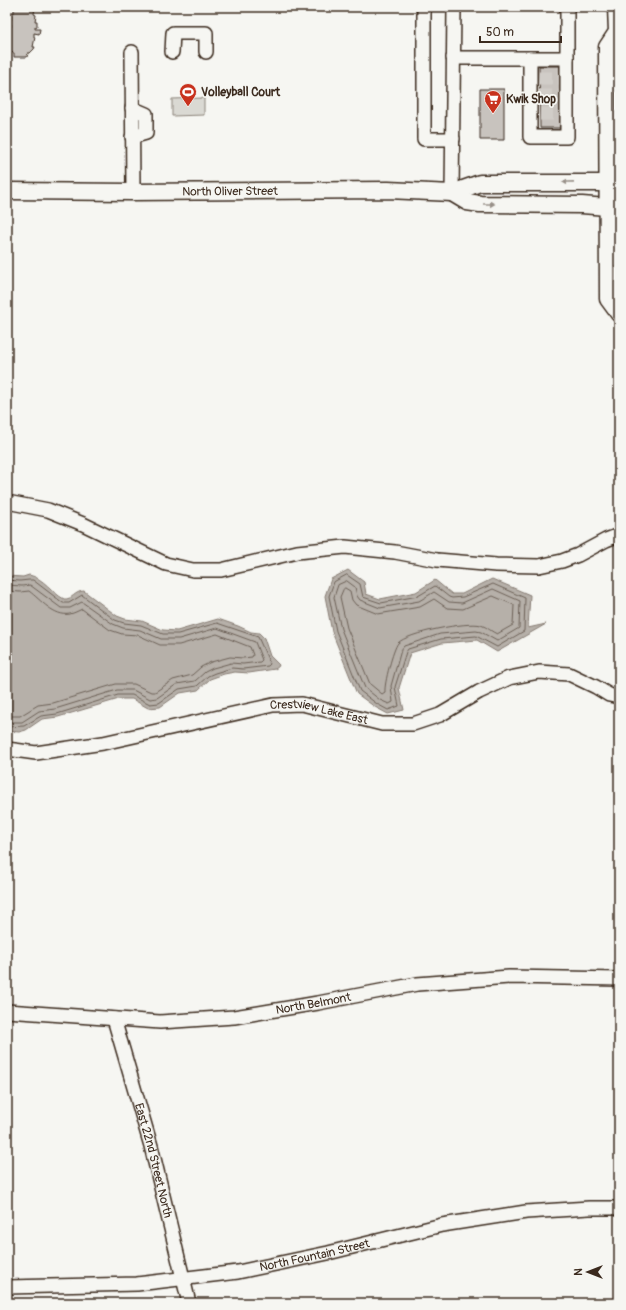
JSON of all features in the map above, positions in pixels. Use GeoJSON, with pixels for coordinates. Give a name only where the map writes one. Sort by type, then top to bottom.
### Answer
{"type":"FeatureCollection","features":[{"type":"Feature","properties":{"kind":"main road"},"geometry":{"type":"LineString","coordinates":[[616,7],[618,33],[607,47],[613,182],[608,299],[619,314]]}},
{"type":"Feature","properties":{"kind":"main road","name":"North Oliver Street"},"geometry":{"type":"LineString","coordinates":[[7,191],[133,192],[360,190],[452,193],[480,183],[613,182]]}},
{"type":"Feature","properties":{"kind":"main road","name":"North Oliver Street"},"geometry":{"type":"LineString","coordinates":[[452,193],[467,202],[480,204],[613,207]]}},
{"type":"Feature","properties":{"kind":"street"},"geometry":{"type":"LineString","coordinates":[[424,7],[424,139],[453,139]]}},
{"type":"Feature","properties":{"kind":"street"},"geometry":{"type":"LineString","coordinates":[[452,193],[454,7]]}},
{"type":"Feature","properties":{"kind":"street"},"geometry":{"type":"LineString","coordinates":[[530,58],[534,78],[535,96],[535,114],[530,137],[567,138],[564,114],[563,78],[567,58],[566,7]]}},
{"type":"Feature","properties":{"kind":"street"},"geometry":{"type":"LineString","coordinates":[[172,52],[173,33],[206,33],[206,52]]}},
{"type":"Feature","properties":{"kind":"street"},"geometry":{"type":"LineString","coordinates":[[132,52],[133,192]]}},
{"type":"Feature","properties":{"kind":"street"},"geometry":{"type":"LineString","coordinates":[[453,58],[567,58]]}},
{"type":"Feature","properties":{"kind":"street"},"geometry":{"type":"LineString","coordinates":[[7,502],[48,510],[83,524],[166,564],[193,570],[221,570],[297,552],[345,547],[395,552],[437,560],[496,565],[539,566],[562,561],[578,555],[606,540],[619,535]]}},
{"type":"Feature","properties":{"kind":"street","name":"Crestview Lake East"},"geometry":{"type":"LineString","coordinates":[[7,749],[36,754],[103,743],[273,705],[302,704],[382,724],[413,724],[440,715],[479,692],[509,678],[539,672],[569,674],[609,695],[619,697]]}},
{"type":"Feature","properties":{"kind":"street","name":"North Belmont"},"geometry":{"type":"LineString","coordinates":[[7,1011],[160,1022],[234,1017],[318,1004],[424,983],[509,977],[619,979]]}},
{"type":"Feature","properties":{"kind":"street","name":"East 22nd Street North"},"geometry":{"type":"LineString","coordinates":[[114,1019],[151,1146],[189,1303]]}},
{"type":"Feature","properties":{"kind":"street","name":"North Fountain Street"},"geometry":{"type":"LineString","coordinates":[[7,1287],[138,1284],[238,1272],[328,1254],[442,1225],[526,1212],[589,1208],[619,1208]]}},
{"type":"Feature","properties":{"kind":"shaded area","name":"Volleyball Court"},"geometry":{"type":"Polygon","coordinates":[[[204,98],[204,115],[172,116],[172,99],[204,98]]]}},
{"type":"Feature","properties":{"kind":"water"},"geometry":{"type":"Polygon","coordinates":[[[348,570],[364,582],[366,594],[380,599],[416,592],[435,580],[452,594],[462,594],[492,579],[530,595],[528,628],[546,624],[497,652],[477,640],[442,643],[410,653],[399,688],[404,710],[388,714],[357,694],[332,632],[325,596],[331,579],[348,570]]]}},
{"type":"Feature","properties":{"kind":"water"},"geometry":{"type":"Polygon","coordinates":[[[29,575],[44,582],[64,599],[69,598],[78,592],[84,591],[117,616],[125,619],[142,621],[163,630],[177,631],[218,619],[251,632],[259,633],[264,638],[270,656],[279,665],[275,669],[249,673],[235,672],[224,674],[210,679],[198,690],[180,693],[160,707],[148,708],[132,699],[119,699],[58,717],[42,719],[26,730],[19,732],[7,731],[7,576],[23,577],[29,575]]]}},
{"type":"Feature","properties":{"kind":"building"},"geometry":{"type":"Polygon","coordinates":[[[14,7],[35,7],[34,14],[36,15],[35,21],[37,21],[37,27],[35,27],[35,29],[40,29],[39,34],[34,33],[35,37],[33,47],[35,47],[30,53],[28,53],[27,57],[14,57],[14,53],[8,52],[10,39],[8,39],[8,35],[10,35],[10,32],[7,31],[7,27],[11,27],[9,20],[11,20],[11,13],[14,13],[14,7]]]}},
{"type":"Feature","properties":{"kind":"building"},"geometry":{"type":"Polygon","coordinates":[[[539,66],[560,66],[561,128],[540,128],[539,66]]]}},
{"type":"Feature","properties":{"kind":"building"},"geometry":{"type":"Polygon","coordinates":[[[480,89],[504,89],[504,140],[480,140],[480,89]]]}},
{"type":"Feature","properties":{"kind":"tunnel"},"geometry":{"type":"LineString","coordinates":[[539,78],[560,78]]}},
{"type":"Feature","properties":{"kind":"tunnel"},"geometry":{"type":"LineString","coordinates":[[539,96],[560,96]]}},
{"type":"Feature","properties":{"kind":"tunnel"},"geometry":{"type":"LineString","coordinates":[[540,114],[560,114]]}},
{"type":"Feature","properties":{"kind":"place","name":"Volleyball Court"},"geometry":{"type":"Point","coordinates":[188,107]}},
{"type":"Feature","properties":{"kind":"place","name":"Kwik Shop"},"geometry":{"type":"Point","coordinates":[493,114]}}]}
